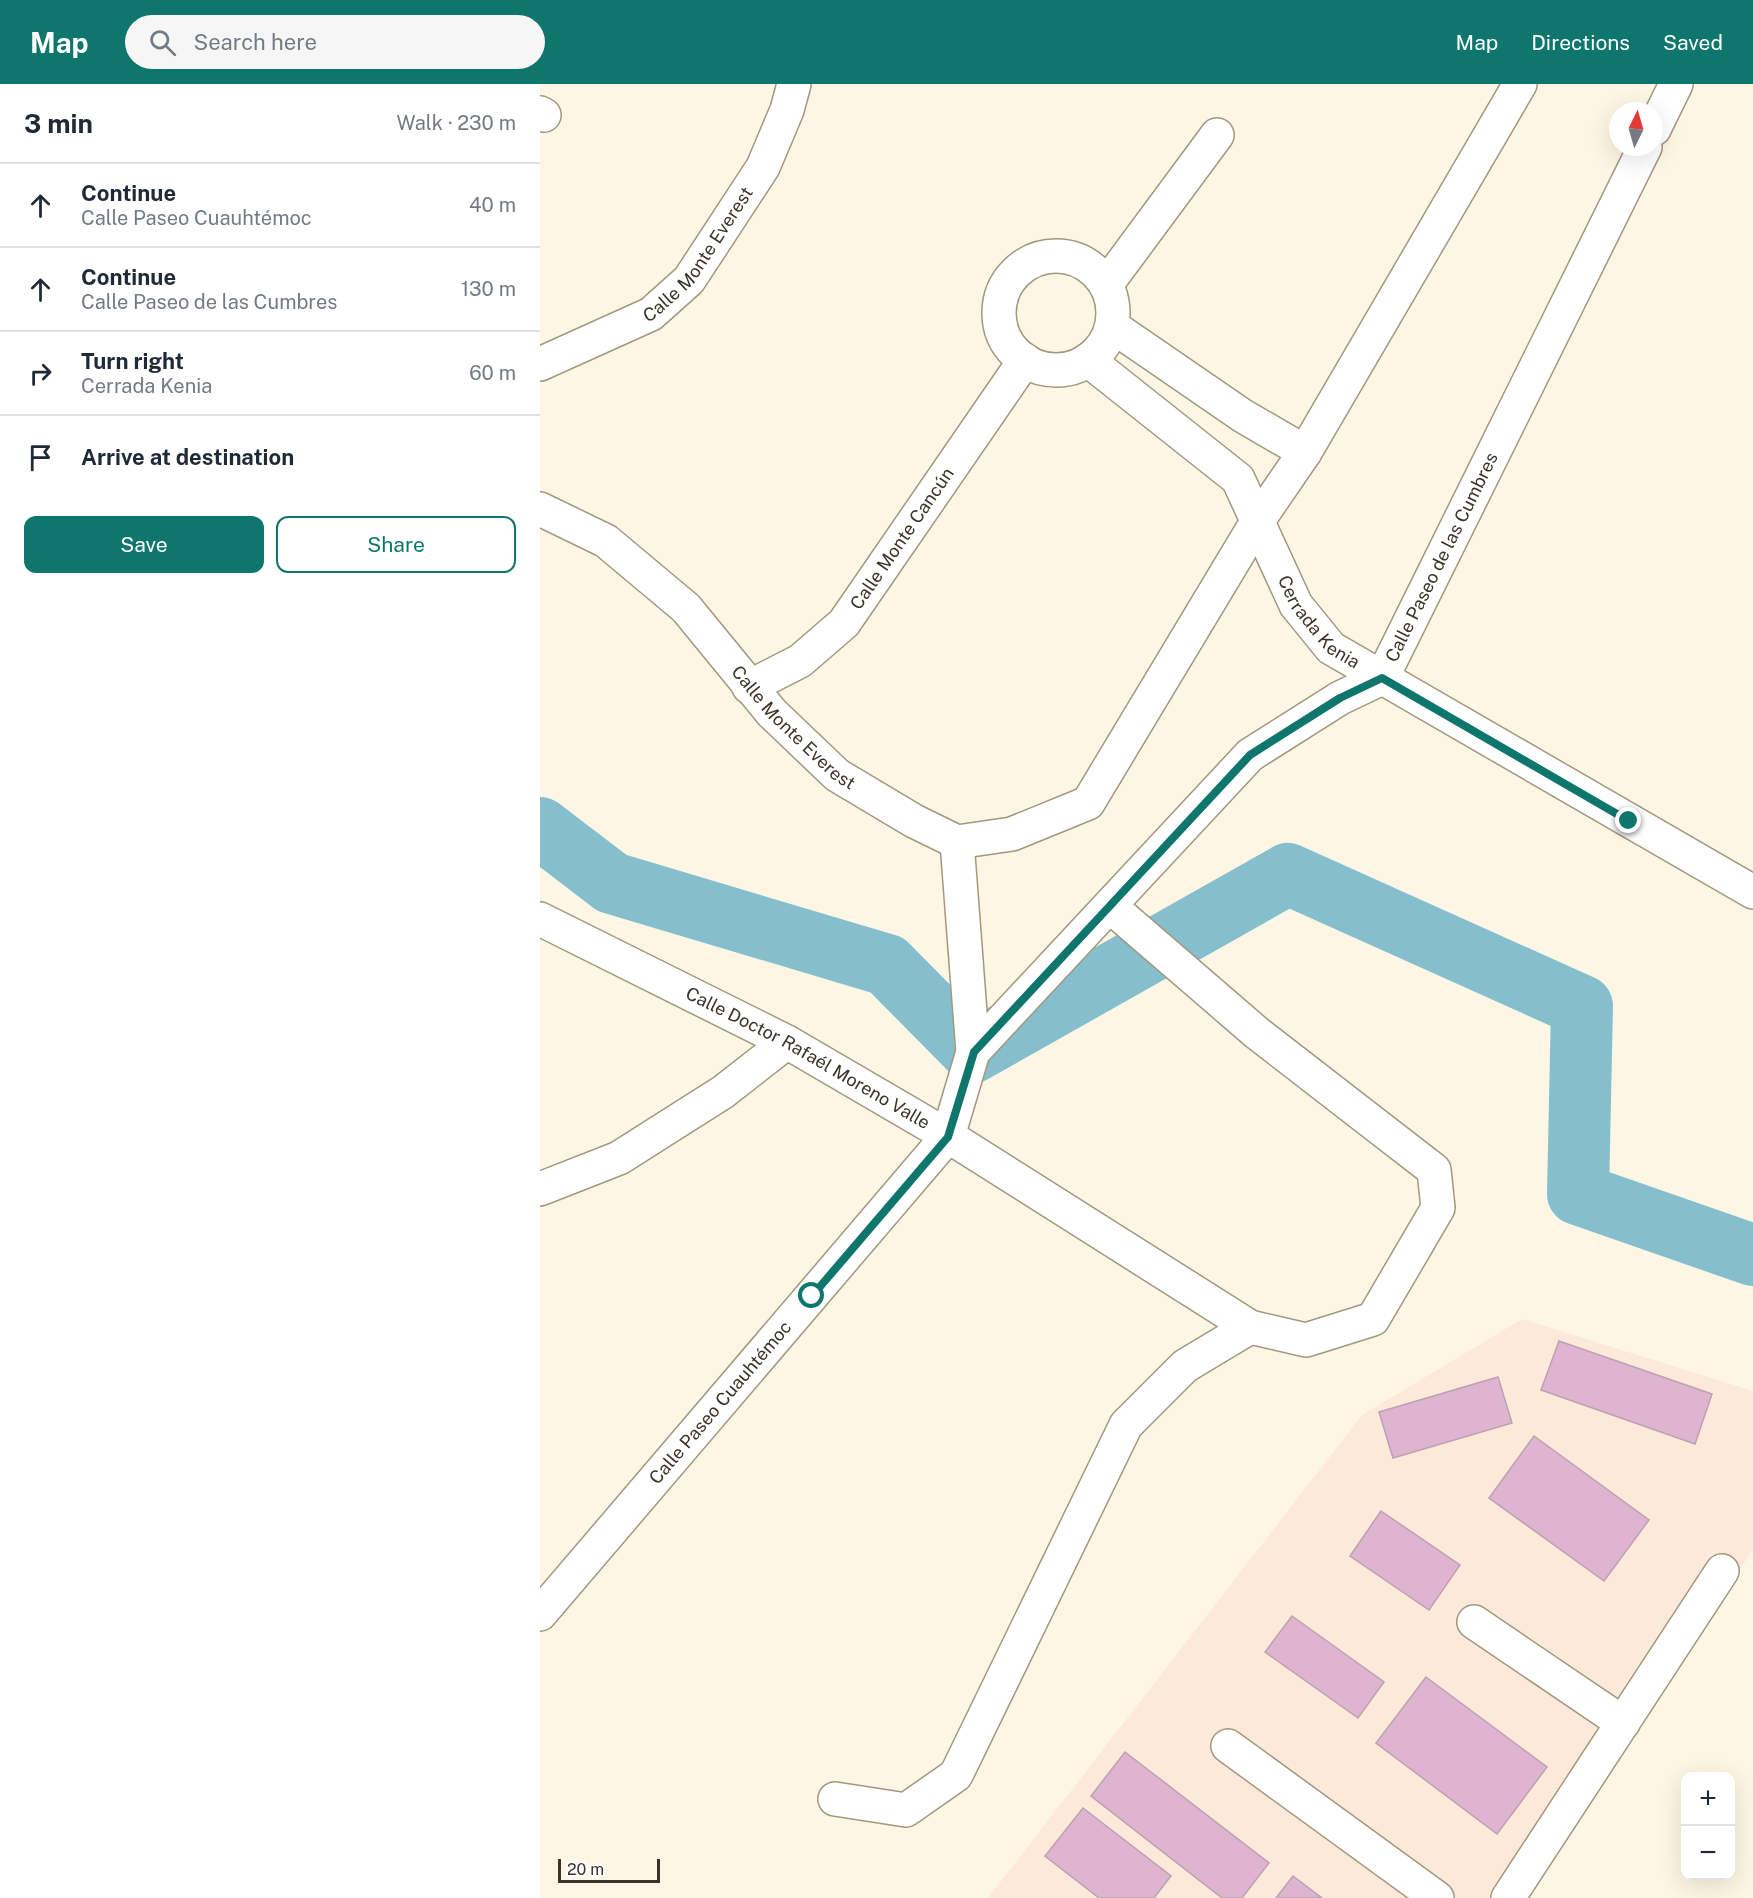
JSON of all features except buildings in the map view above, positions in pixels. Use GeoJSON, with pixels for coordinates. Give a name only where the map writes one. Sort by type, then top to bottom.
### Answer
{"type":"FeatureCollection","features":[{"type":"Feature","properties":{"kind":"street","name":"Calle Monte Everest"},"geometry":{"type":"LineString","coordinates":[[540,364],[651,314],[689,280],[763,167],[787,110],[794,84]]}},
{"type":"Feature","properties":{"kind":"street"},"geometry":{"type":"LineString","coordinates":[[974,1052],[957,842],[1012,834],[1088,803],[1257,522],[1305,452],[1520,84]]}},
{"type":"Feature","properties":{"kind":"street"},"geometry":{"type":"LineString","coordinates":[[1663,111],[1676,84]]}},
{"type":"Feature","properties":{"kind":"street"},"geometry":{"type":"LineString","coordinates":[[1106,285],[1217,135]]}},
{"type":"Feature","properties":{"kind":"street","name":"Calle Paseo de las Cumbres"},"geometry":{"type":"LineString","coordinates":[[948,1137],[974,1052],[1111,908],[1250,755],[1340,698],[1382,678],[1641,156]]}},
{"type":"Feature","properties":{"kind":"street"},"geometry":{"type":"LineString","coordinates":[[1055,255],[1075,259],[1093,269],[1106,285],[1112,298],[1112,326],[1099,351],[1088,360],[1073,368],[1056,370],[1040,367],[1025,360],[1010,346],[1001,327],[999,307],[1005,287],[1017,271],[1035,260],[1055,255]]}},
{"type":"Feature","properties":{"kind":"street"},"geometry":{"type":"LineString","coordinates":[[1112,326],[1243,416],[1305,452]]}},
{"type":"Feature","properties":{"kind":"street","name":"Calle Monte Cancún"},"geometry":{"type":"LineString","coordinates":[[749,687],[800,661],[844,623],[1025,360]]}},
{"type":"Feature","properties":{"kind":"street"},"geometry":{"type":"LineString","coordinates":[[1088,360],[1238,479],[1257,522]]}},
{"type":"Feature","properties":{"kind":"street","name":"Calle Monte Everest"},"geometry":{"type":"LineString","coordinates":[[540,509],[606,541],[686,608],[772,713],[837,775],[914,821],[957,842]]}},
{"type":"Feature","properties":{"kind":"street","name":"Cerrada Kenia"},"geometry":{"type":"LineString","coordinates":[[1257,522],[1296,605],[1331,648],[1753,892]]}},
{"type":"Feature","properties":{"kind":"street","name":"Calle Doctor Rafaél Moreno Valle"},"geometry":{"type":"LineString","coordinates":[[540,920],[787,1042],[948,1137],[1250,1327],[1305,1340],[1373,1319],[1438,1208],[1434,1170],[1257,1034],[1111,908]]}},
{"type":"Feature","properties":{"kind":"street"},"geometry":{"type":"LineString","coordinates":[[540,1189],[619,1158],[723,1092],[787,1042]]}},
{"type":"Feature","properties":{"kind":"street","name":"Calle Paseo Cuauhtémoc"},"geometry":{"type":"LineString","coordinates":[[540,1614],[948,1137]]}},
{"type":"Feature","properties":{"kind":"street"},"geometry":{"type":"LineString","coordinates":[[835,1799],[906,1810],[956,1775],[1126,1425],[1185,1366],[1250,1327]]}},
{"type":"Feature","properties":{"kind":"street"},"geometry":{"type":"LineString","coordinates":[[1508,1898],[1722,1571]]}},
{"type":"Feature","properties":{"kind":"street"},"geometry":{"type":"LineString","coordinates":[[1474,1622],[1623,1724]]}},
{"type":"Feature","properties":{"kind":"street"},"geometry":{"type":"LineString","coordinates":[[1228,1746],[1437,1898]]}},
{"type":"Feature","properties":{"kind":"shaded area"},"geometry":{"type":"Polygon","coordinates":[[[1522,1319],[1753,1391],[1753,1549],[1528,1898],[988,1898],[1362,1415],[1522,1319]]]}},
{"type":"Feature","properties":{"kind":"waterway"},"geometry":{"type":"LineString","coordinates":[[540,828],[612,883],[887,965],[973,1052],[1288,874],[1582,1006],[1578,1194],[1753,1255]]}},
{"type":"Feature","properties":{"kind":"route"},"geometry":{"type":"LineString","coordinates":[[812,1296],[948,1137],[974,1052],[1111,908],[1250,755],[1340,698],[1382,678],[1629,821]]}}]}
